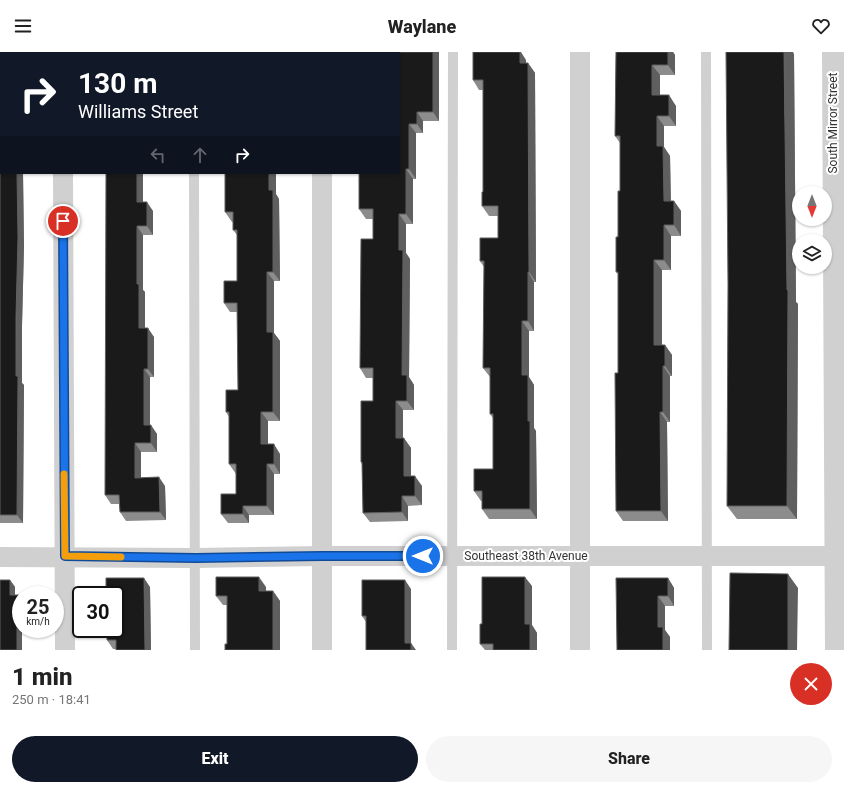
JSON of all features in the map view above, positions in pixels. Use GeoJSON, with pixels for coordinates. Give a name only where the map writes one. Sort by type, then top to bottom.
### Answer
{"type":"FeatureCollection","features":[{"type":"Feature","properties":{"kind":"street"},"geometry":{"type":"LineString","coordinates":[[580,52],[580,650]]}},
{"type":"Feature","properties":{"kind":"street","name":"South Mirror Street"},"geometry":{"type":"LineString","coordinates":[[833,52],[840,556],[836,650]]}},
{"type":"Feature","properties":{"kind":"street"},"geometry":{"type":"LineString","coordinates":[[63,174],[65,650]]}},
{"type":"Feature","properties":{"kind":"street"},"geometry":{"type":"LineString","coordinates":[[322,174],[322,650]]}},
{"type":"Feature","properties":{"kind":"street","name":"Southeast 38th Avenue"},"geometry":{"type":"LineString","coordinates":[[0,556],[196,558],[322,556],[840,556]]}},
{"type":"Feature","properties":{"kind":"lane"},"geometry":{"type":"LineString","coordinates":[[452,650],[453,52]]}},
{"type":"Feature","properties":{"kind":"lane"},"geometry":{"type":"LineString","coordinates":[[706,52],[707,650]]}},
{"type":"Feature","properties":{"kind":"lane"},"geometry":{"type":"LineString","coordinates":[[194,174],[195,650]]}},
{"type":"Feature","properties":{"kind":"building"},"geometry":{"type":"Polygon","coordinates":[[[400,52],[433,52],[433,112],[417,112],[417,124],[409,124],[409,169],[406,169],[406,214],[399,214],[399,250],[403,250],[402,375],[407,375],[407,401],[396,401],[396,438],[404,438],[404,476],[415,476],[415,496],[402,496],[402,512],[363,513],[361,401],[373,401],[373,368],[360,368],[361,239],[373,239],[373,209],[359,209],[359,174],[400,174],[400,52]]]}},
{"type":"Feature","properties":{"kind":"building"},"geometry":{"type":"Polygon","coordinates":[[[473,52],[520,52],[520,63],[528,63],[529,272],[528,321],[522,321],[522,375],[528,375],[528,421],[530,421],[530,509],[482,509],[482,491],[474,491],[474,469],[493,469],[493,414],[490,414],[490,368],[483,368],[484,261],[480,261],[480,238],[498,238],[498,206],[482,206],[483,80],[473,80],[473,52]]]}},
{"type":"Feature","properties":{"kind":"building"},"geometry":{"type":"Polygon","coordinates":[[[616,52],[668,52],[668,65],[652,65],[652,95],[669,95],[669,116],[657,116],[657,146],[663,146],[664,201],[674,201],[674,225],[664,225],[664,260],[654,260],[654,345],[665,345],[665,366],[663,366],[663,412],[660,412],[661,511],[616,511],[615,373],[618,373],[618,272],[616,272],[616,237],[618,237],[618,191],[620,191],[620,136],[615,136],[616,52]]]}},
{"type":"Feature","properties":{"kind":"building"},"geometry":{"type":"Polygon","coordinates":[[[726,52],[784,52],[788,290],[787,506],[727,506],[728,284],[726,52]]]}},
{"type":"Feature","properties":{"kind":"building"},"geometry":{"type":"Polygon","coordinates":[[[0,174],[17,174],[17,515],[0,515],[0,174]]]}},
{"type":"Feature","properties":{"kind":"building"},"geometry":{"type":"Polygon","coordinates":[[[106,174],[137,174],[137,202],[147,202],[147,226],[137,226],[137,284],[139,284],[139,328],[148,328],[148,369],[144,369],[144,425],[151,425],[151,443],[135,443],[135,478],[159,477],[160,512],[120,512],[119,495],[105,495],[106,174]]]}},
{"type":"Feature","properties":{"kind":"building"},"geometry":{"type":"Polygon","coordinates":[[[225,174],[269,174],[269,190],[273,190],[273,272],[267,272],[267,332],[273,332],[273,412],[261,412],[261,444],[274,444],[274,464],[267,464],[267,506],[243,506],[243,514],[221,514],[221,494],[236,494],[236,464],[229,464],[229,412],[226,412],[226,390],[238,390],[237,303],[224,303],[224,281],[237,281],[237,230],[233,230],[233,212],[225,212],[225,174]]]}},
{"type":"Feature","properties":{"kind":"building"},"geometry":{"type":"Polygon","coordinates":[[[730,573],[788,574],[788,650],[729,650],[730,573]]]}},
{"type":"Feature","properties":{"kind":"building"},"geometry":{"type":"Polygon","coordinates":[[[216,577],[259,577],[259,591],[273,591],[273,650],[225,650],[225,644],[227,644],[227,596],[216,596],[216,577]]]}},
{"type":"Feature","properties":{"kind":"building"},"geometry":{"type":"Polygon","coordinates":[[[482,577],[525,577],[525,624],[530,624],[530,650],[493,650],[493,644],[480,644],[480,624],[482,624],[482,577]]]}},
{"type":"Feature","properties":{"kind":"building"},"geometry":{"type":"Polygon","coordinates":[[[106,578],[144,578],[145,650],[116,650],[116,640],[107,640],[107,638],[124,638],[124,586],[106,586],[106,578]]]}},
{"type":"Feature","properties":{"kind":"building"},"geometry":{"type":"Polygon","coordinates":[[[616,578],[668,578],[668,596],[658,596],[658,627],[663,627],[663,650],[617,650],[616,578]]]}},
{"type":"Feature","properties":{"kind":"building"},"geometry":{"type":"Polygon","coordinates":[[[0,580],[10,580],[10,595],[12,595],[12,638],[17,638],[17,650],[0,650],[0,580]]]}},
{"type":"Feature","properties":{"kind":"building"},"geometry":{"type":"Polygon","coordinates":[[[362,580],[405,580],[405,643],[411,643],[411,650],[366,650],[366,616],[362,616],[362,580]]]}},
{"type":"Feature","properties":{"kind":"slow traffic"},"geometry":{"type":"LineString","coordinates":[[64,474],[65,556],[121,557]]}},
{"type":"Feature","properties":{"kind":"route"},"geometry":{"type":"LineString","coordinates":[[63,221],[65,556],[196,558],[423,556]]}}]}
